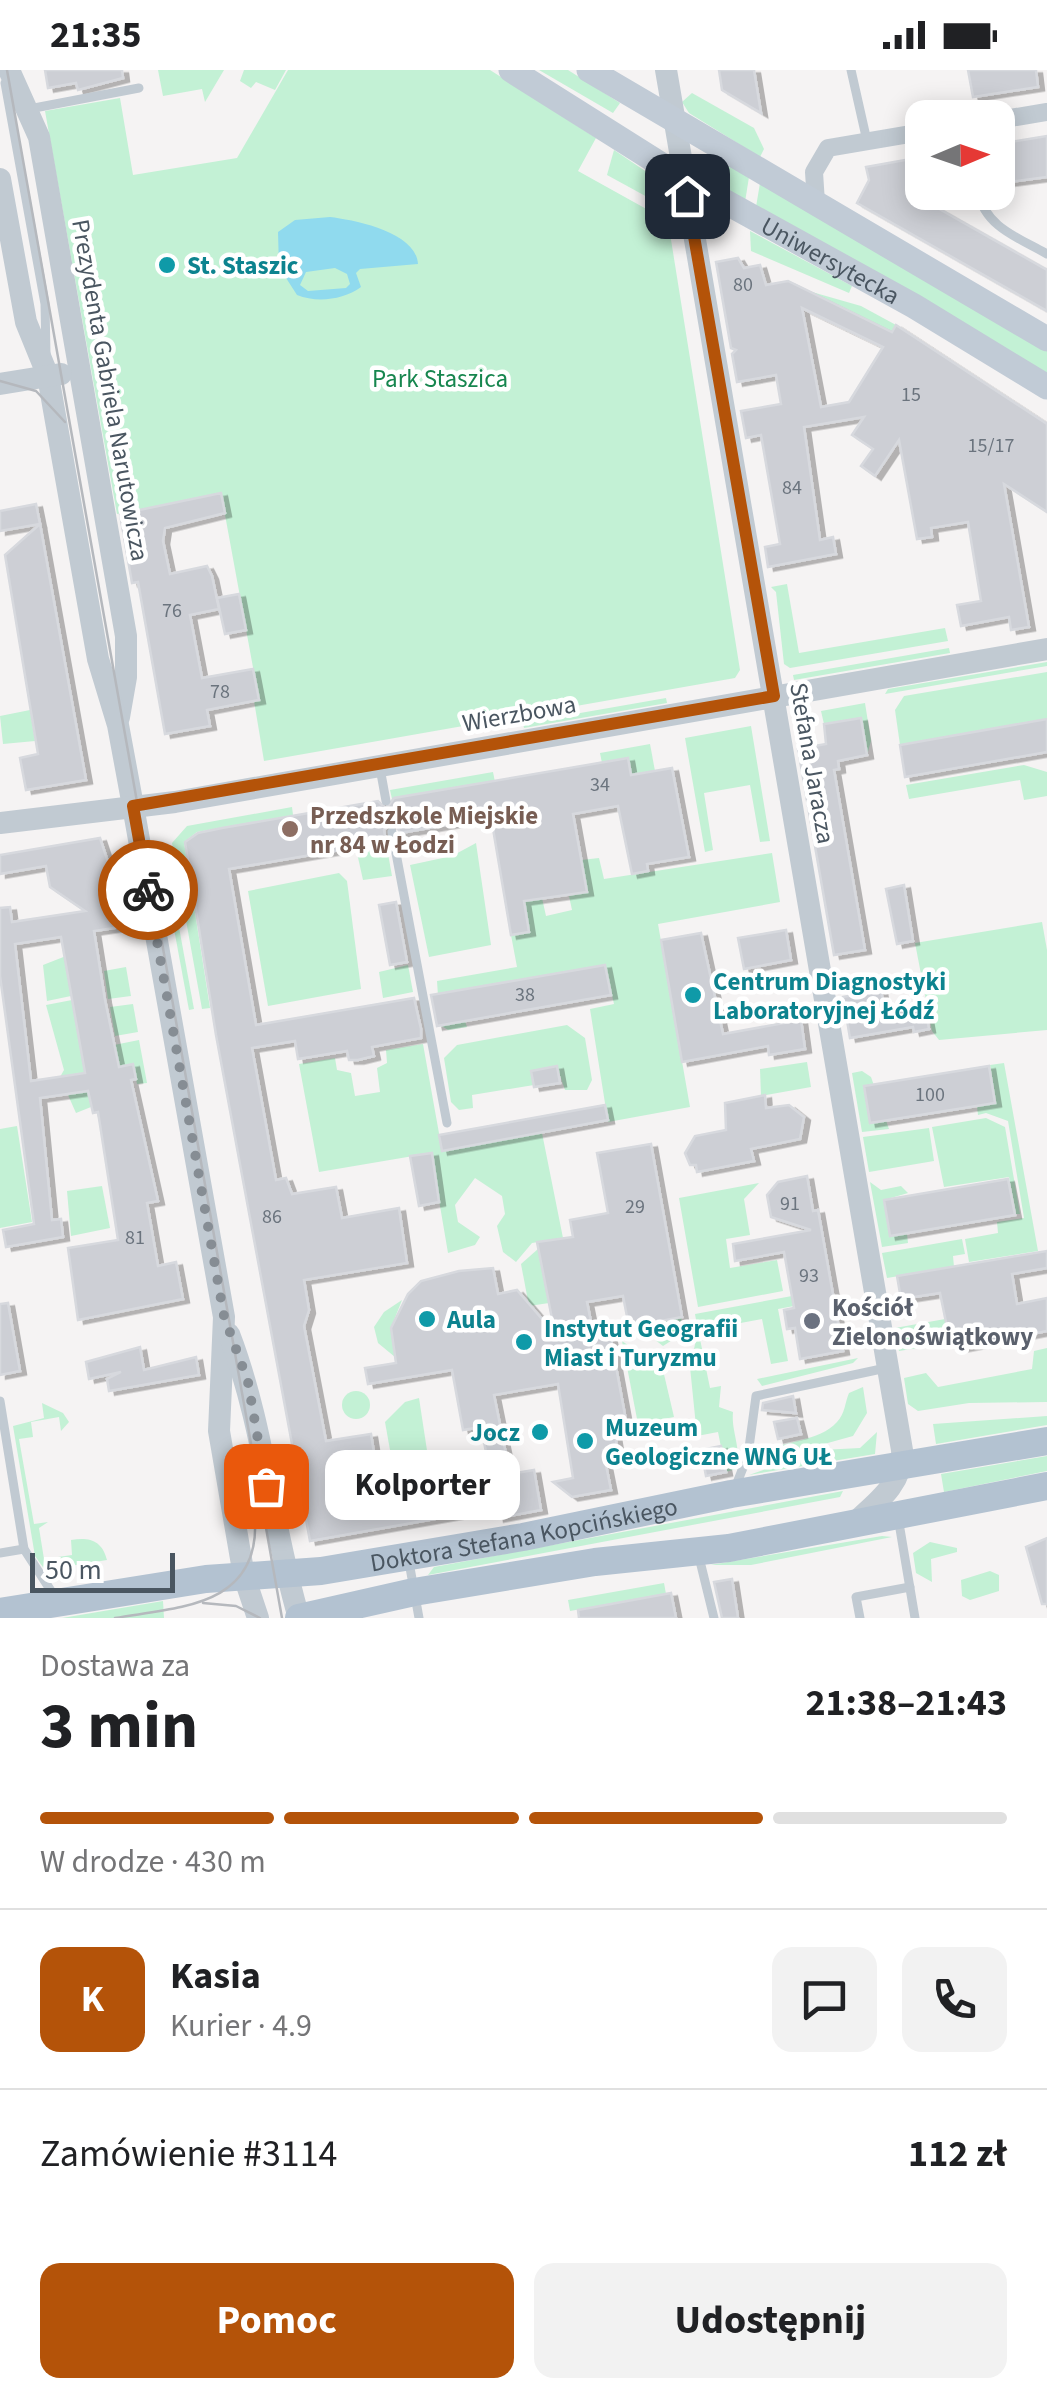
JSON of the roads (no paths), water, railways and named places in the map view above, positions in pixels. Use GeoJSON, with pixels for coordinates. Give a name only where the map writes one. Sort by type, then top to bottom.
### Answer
{"type":"FeatureCollection","features":[{"type":"Feature","properties":{"kind":"main road","name":"Uniwersytecka"},"geometry":{"type":"LineString","coordinates":[[512,70],[684,179],[914,306],[1047,388]]}},
{"type":"Feature","properties":{"kind":"main road","name":"Uniwersytecka"},"geometry":{"type":"LineString","coordinates":[[589,70],[1047,339]]}},
{"type":"Feature","properties":{"kind":"main road","name":"Doktora Stefana Kopcińskiego"},"geometry":{"type":"LineString","coordinates":[[0,1612],[408,1556],[731,1494],[1047,1441]]}},
{"type":"Feature","properties":{"kind":"main road","name":"Doktora Stefana Kopcińskiego"},"geometry":{"type":"LineString","coordinates":[[299,1618],[416,1605],[596,1562],[698,1552],[850,1527],[1047,1486]]}},
{"type":"Feature","properties":{"kind":"street","name":"Prezydenta Gabriela Narutowicza"},"geometry":{"type":"LineString","coordinates":[[6,70],[30,109],[38,137],[127,647],[118,725]]}},
{"type":"Feature","properties":{"kind":"street","name":"Stefana Jaracza"},"geometry":{"type":"LineString","coordinates":[[666,70],[903,1466]]}},
{"type":"Feature","properties":{"kind":"street"},"geometry":{"type":"LineString","coordinates":[[1015,117],[1047,112]]}},
{"type":"Feature","properties":{"kind":"street"},"geometry":{"type":"LineString","coordinates":[[816,204],[814,172],[828,148],[905,135]]}},
{"type":"Feature","properties":{"kind":"street","name":"Prezydenta Gabriela Narutowicza"},"geometry":{"type":"LineString","coordinates":[[0,179],[26,322],[48,376],[98,659],[118,725],[224,1316],[248,1382],[286,1574],[299,1618]]}},
{"type":"Feature","properties":{"kind":"street"},"geometry":{"type":"LineString","coordinates":[[0,384],[79,371]]}},
{"type":"Feature","properties":{"kind":"street","name":"Wierzbowa"},"geometry":{"type":"LineString","coordinates":[[0,823],[379,766],[1047,648]]}},
{"type":"Feature","properties":{"kind":"street","name":"Prezydenta Gabriela Narutowicza"},"geometry":{"type":"LineString","coordinates":[[224,1316],[219,1431],[244,1576],[258,1618]]}},
{"type":"Feature","properties":{"kind":"street"},"geometry":{"type":"LineString","coordinates":[[850,1527],[884,1496],[903,1466]]}},
{"type":"Feature","properties":{"kind":"lane"},"geometry":{"type":"LineString","coordinates":[[6,70],[45,304],[48,376]]}},
{"type":"Feature","properties":{"kind":"lane"},"geometry":{"type":"LineString","coordinates":[[851,70],[867,141]]}},
{"type":"Feature","properties":{"kind":"lane"},"geometry":{"type":"LineString","coordinates":[[30,109],[139,88]]}},
{"type":"Feature","properties":{"kind":"lane"},"geometry":{"type":"LineString","coordinates":[[983,210],[994,224],[1047,254]]}},
{"type":"Feature","properties":{"kind":"lane"},"geometry":{"type":"LineString","coordinates":[[379,766],[386,801]]}},
{"type":"Feature","properties":{"kind":"lane"},"geometry":{"type":"LineString","coordinates":[[392,832],[447,1123]]}},
{"type":"Feature","properties":{"kind":"lane"},"geometry":{"type":"LineString","coordinates":[[731,1494],[748,1455],[756,1396],[889,1368]]}},
{"type":"Feature","properties":{"kind":"lane"},"geometry":{"type":"LineString","coordinates":[[0,1401],[4,1447],[24,1549],[60,1603]]}},
{"type":"Feature","properties":{"kind":"lane"},"geometry":{"type":"LineString","coordinates":[[898,1517],[914,1618]]}},
{"type":"Feature","properties":{"kind":"lane"},"geometry":{"type":"LineString","coordinates":[[0,1553],[24,1549]]}},
{"type":"Feature","properties":{"kind":"lane"},"geometry":{"type":"LineString","coordinates":[[698,1552],[714,1618]]}},
{"type":"Feature","properties":{"kind":"lane"},"geometry":{"type":"LineString","coordinates":[[408,1556],[416,1605]]}},
{"type":"Feature","properties":{"kind":"lane"},"geometry":{"type":"LineString","coordinates":[[860,1618],[856,1597],[910,1587]]}},
{"type":"Feature","properties":{"kind":"water"},"geometry":{"type":"Polygon","coordinates":[[[330,217],[383,230],[407,244],[418,264],[360,269],[356,273],[361,287],[338,297],[313,299],[297,295],[279,267],[278,232],[295,220],[330,217]],[[335,268],[306,272],[300,285],[308,291],[346,288],[350,284],[347,274],[335,268]]]}},
{"type":"Feature","properties":{"kind":"tram line"},"geometry":{"type":"LineString","coordinates":[[7,70],[282,1618]]}},
{"type":"Feature","properties":{"kind":"tram line"},"geometry":{"type":"LineString","coordinates":[[0,381],[36,391],[65,422]]}},
{"type":"Feature","properties":{"kind":"tram line"},"geometry":{"type":"LineString","coordinates":[[115,1618],[189,1605],[230,1586],[244,1570],[253,1548],[255,1519]]}},
{"type":"Feature","properties":{"kind":"tram line"},"geometry":{"type":"LineString","coordinates":[[203,1603],[236,1606],[260,1618]]}},
{"type":"Feature","properties":{"kind":"place","name":"St. Staszic"},"geometry":{"type":"Point","coordinates":[167,265]}},
{"type":"Feature","properties":{"kind":"place","name":"Przedszkole Miejskie nr 84 w Łodzi"},"geometry":{"type":"Point","coordinates":[290,829]}},
{"type":"Feature","properties":{"kind":"place","name":"Centrum Diagnostyki Laboratoryjnej Łódź"},"geometry":{"type":"Point","coordinates":[693,995]}},
{"type":"Feature","properties":{"kind":"place","name":"Aula"},"geometry":{"type":"Point","coordinates":[427,1319]}},
{"type":"Feature","properties":{"kind":"place","name":"Kościół Zielonoświątkowy"},"geometry":{"type":"Point","coordinates":[812,1321]}},
{"type":"Feature","properties":{"kind":"place","name":"Instytut Geografii Miast i Turyzmu"},"geometry":{"type":"Point","coordinates":[524,1342]}},
{"type":"Feature","properties":{"kind":"place","name":"Jocz"},"geometry":{"type":"Point","coordinates":[540,1432]}},
{"type":"Feature","properties":{"kind":"place","name":"Muzeum Geologiczne WNG UŁ"},"geometry":{"type":"Point","coordinates":[585,1441]}},
{"type":"Feature","properties":{"kind":"place","name":"Kolporter"},"geometry":{"type":"Point","coordinates":[266,1486]}},
{"type":"Feature","properties":{"kind":"park label","name":"Park Staszica"},"geometry":{"type":"Point","coordinates":[440,378]}}]}
